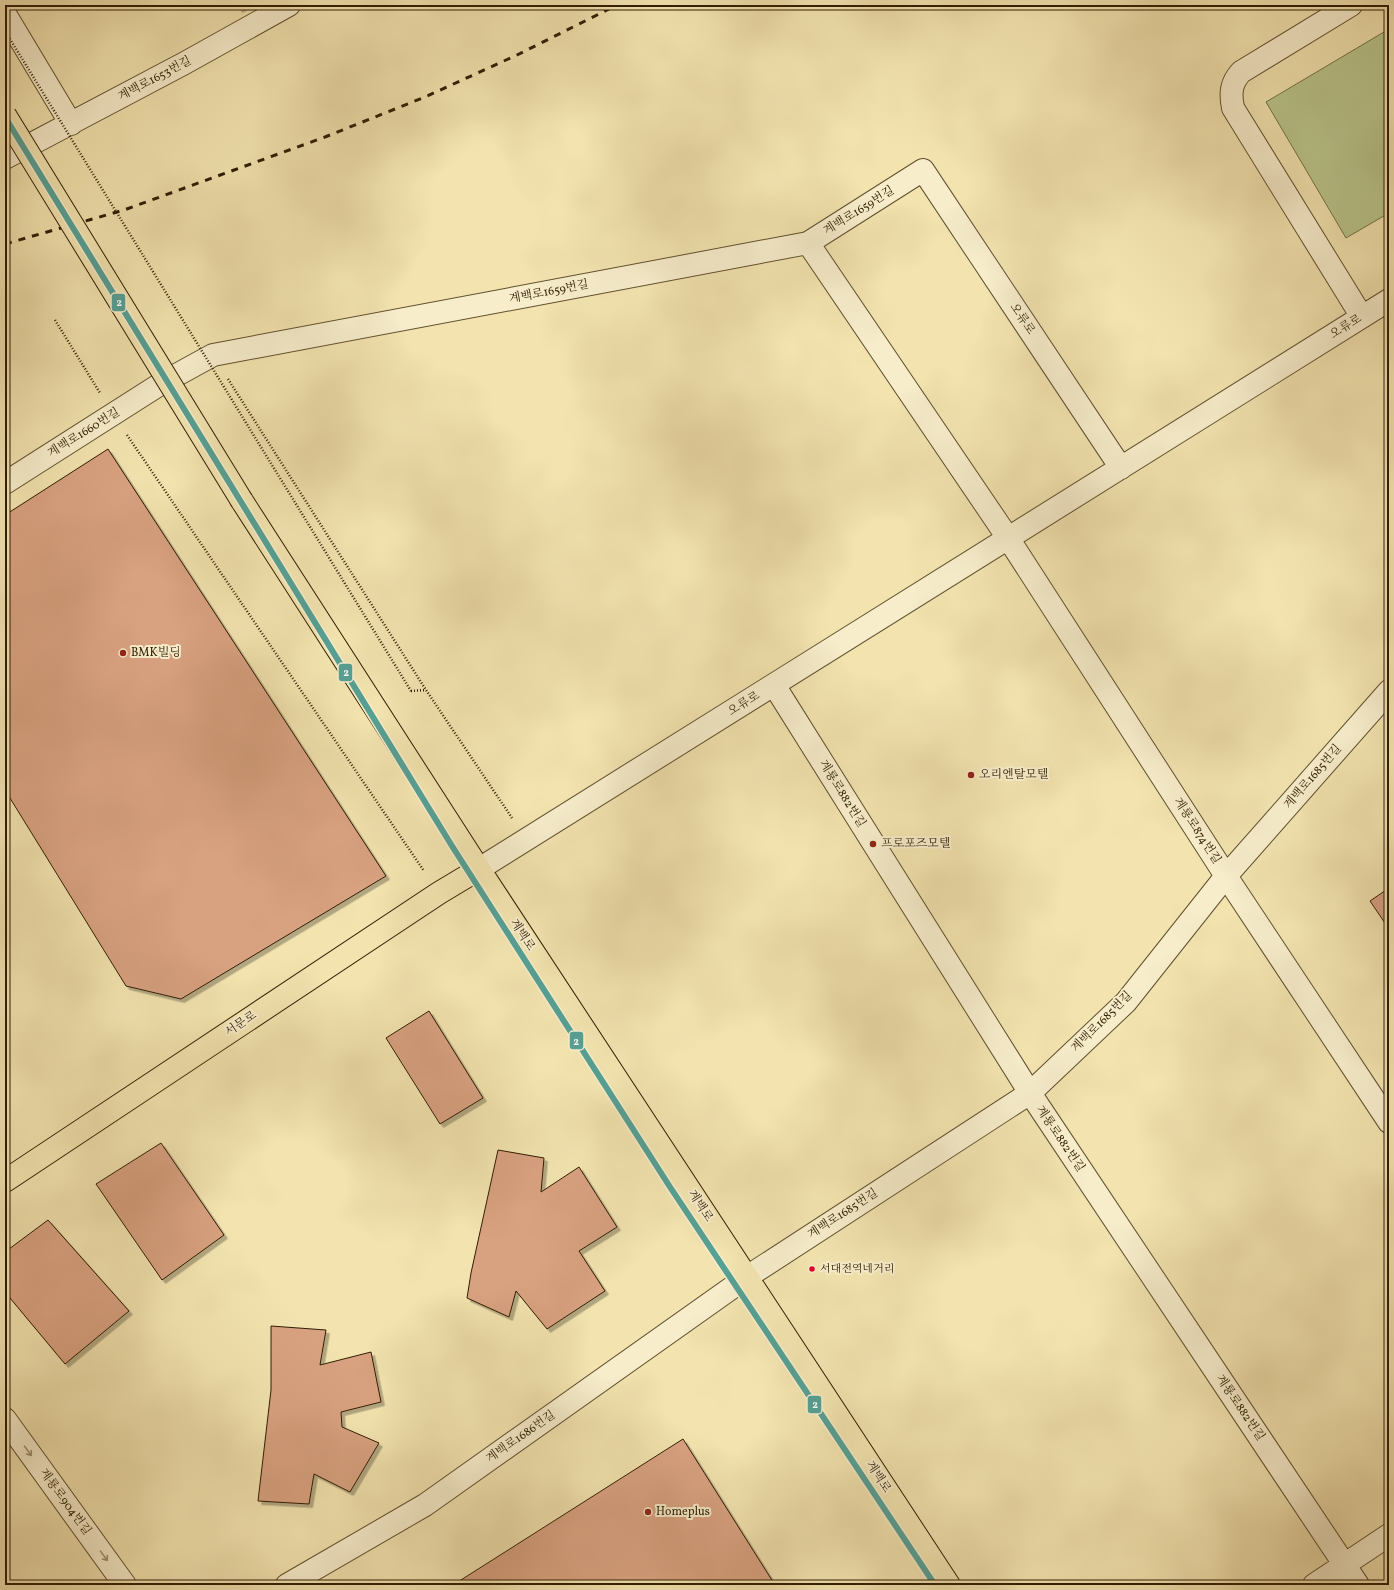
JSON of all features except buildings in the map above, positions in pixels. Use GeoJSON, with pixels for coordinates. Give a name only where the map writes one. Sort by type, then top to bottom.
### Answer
{"type":"FeatureCollection","features":[{"type":"Feature","properties":{"kind":"main road","name":"계백로"},"geometry":{"type":"LineString","coordinates":[[5,115],[242,501],[479,869],[949,1585]]}},
{"type":"Feature","properties":{"kind":"main road","name":"서문로"},"geometry":{"type":"LineString","coordinates":[[5,1181],[439,893],[479,869]]}},
{"type":"Feature","properties":{"kind":"street","name":"계백로1653번길"},"geometry":{"type":"LineString","coordinates":[[12,154],[183,64],[289,5]]}},
{"type":"Feature","properties":{"kind":"street"},"geometry":{"type":"LineString","coordinates":[[1351,5],[1241,72],[1232,86],[1230,97],[1233,108],[1362,317]]}},
{"type":"Feature","properties":{"kind":"street"},"geometry":{"type":"LineString","coordinates":[[5,14],[71,124]]}},
{"type":"Feature","properties":{"kind":"street","name":"오류로"},"geometry":{"type":"LineString","coordinates":[[923,170],[1121,468]]}},
{"type":"Feature","properties":{"kind":"street","name":"계백로1659번길"},"geometry":{"type":"LineString","coordinates":[[162,383],[213,354],[808,243],[923,170]]}},
{"type":"Feature","properties":{"kind":"street"},"geometry":{"type":"LineString","coordinates":[[808,243],[1008,538]]}},
{"type":"Feature","properties":{"kind":"street","name":"오류로"},"geometry":{"type":"LineString","coordinates":[[479,869],[1389,300]]}},
{"type":"Feature","properties":{"kind":"street","name":"계백로1660번길"},"geometry":{"type":"LineString","coordinates":[[5,483],[162,383]]}},
{"type":"Feature","properties":{"kind":"street","name":"계룡로874번길"},"geometry":{"type":"LineString","coordinates":[[1008,538],[1226,876],[1389,1122]]}},
{"type":"Feature","properties":{"kind":"street","name":"계룡로882번길"},"geometry":{"type":"LineString","coordinates":[[774,685],[1030,1093],[1358,1585]]}},
{"type":"Feature","properties":{"kind":"street","name":"계백로1685번길"},"geometry":{"type":"LineString","coordinates":[[747,1276],[1030,1093],[1126,1002],[1226,876],[1389,691]]}},
{"type":"Feature","properties":{"kind":"street","name":"계백로1686번길"},"geometry":{"type":"LineString","coordinates":[[287,1585],[425,1505],[747,1276]]}},
{"type":"Feature","properties":{"kind":"street","name":"계룡로904번길"},"geometry":{"type":"LineString","coordinates":[[5,1419],[125,1585]]}},
{"type":"Feature","properties":{"kind":"street"},"geometry":{"type":"LineString","coordinates":[[1314,1585],[1389,1536]]}},
{"type":"Feature","properties":{"kind":"path"},"geometry":{"type":"LineString","coordinates":[[5,31],[411,691],[426,690]]}},
{"type":"Feature","properties":{"kind":"path"},"geometry":{"type":"LineString","coordinates":[[55,320],[113,415],[439,893]]}},
{"type":"Feature","properties":{"kind":"path"},"geometry":{"type":"LineString","coordinates":[[213,354],[426,690],[527,840]]}},
{"type":"Feature","properties":{"kind":"green space"},"geometry":{"type":"Polygon","coordinates":[[[1389,29],[1389,213],[1346,238],[1266,102],[1389,29]]]}},
{"type":"Feature","properties":{"kind":"railway"},"geometry":{"type":"LineString","coordinates":[[5,244],[124,210],[325,137],[425,97],[517,55],[617,5]]}},
{"type":"Feature","properties":{"kind":"transit line","name":"2"},"geometry":{"type":"LineString","coordinates":[[5,117],[452,846],[670,1187],[935,1585]]}},
{"type":"Feature","properties":{"kind":"place","name":"BMK빌딩"},"geometry":{"type":"Point","coordinates":[123,653]}},
{"type":"Feature","properties":{"kind":"place","name":"오리엔탈모텔"},"geometry":{"type":"Point","coordinates":[971,775]}},
{"type":"Feature","properties":{"kind":"place","name":"프로포즈모텔"},"geometry":{"type":"Point","coordinates":[873,844]}},
{"type":"Feature","properties":{"kind":"place","name":"서대전역네거리"},"geometry":{"type":"Point","coordinates":[812,1269]}},
{"type":"Feature","properties":{"kind":"place","name":"Homeplus"},"geometry":{"type":"Point","coordinates":[648,1512]}}]}
